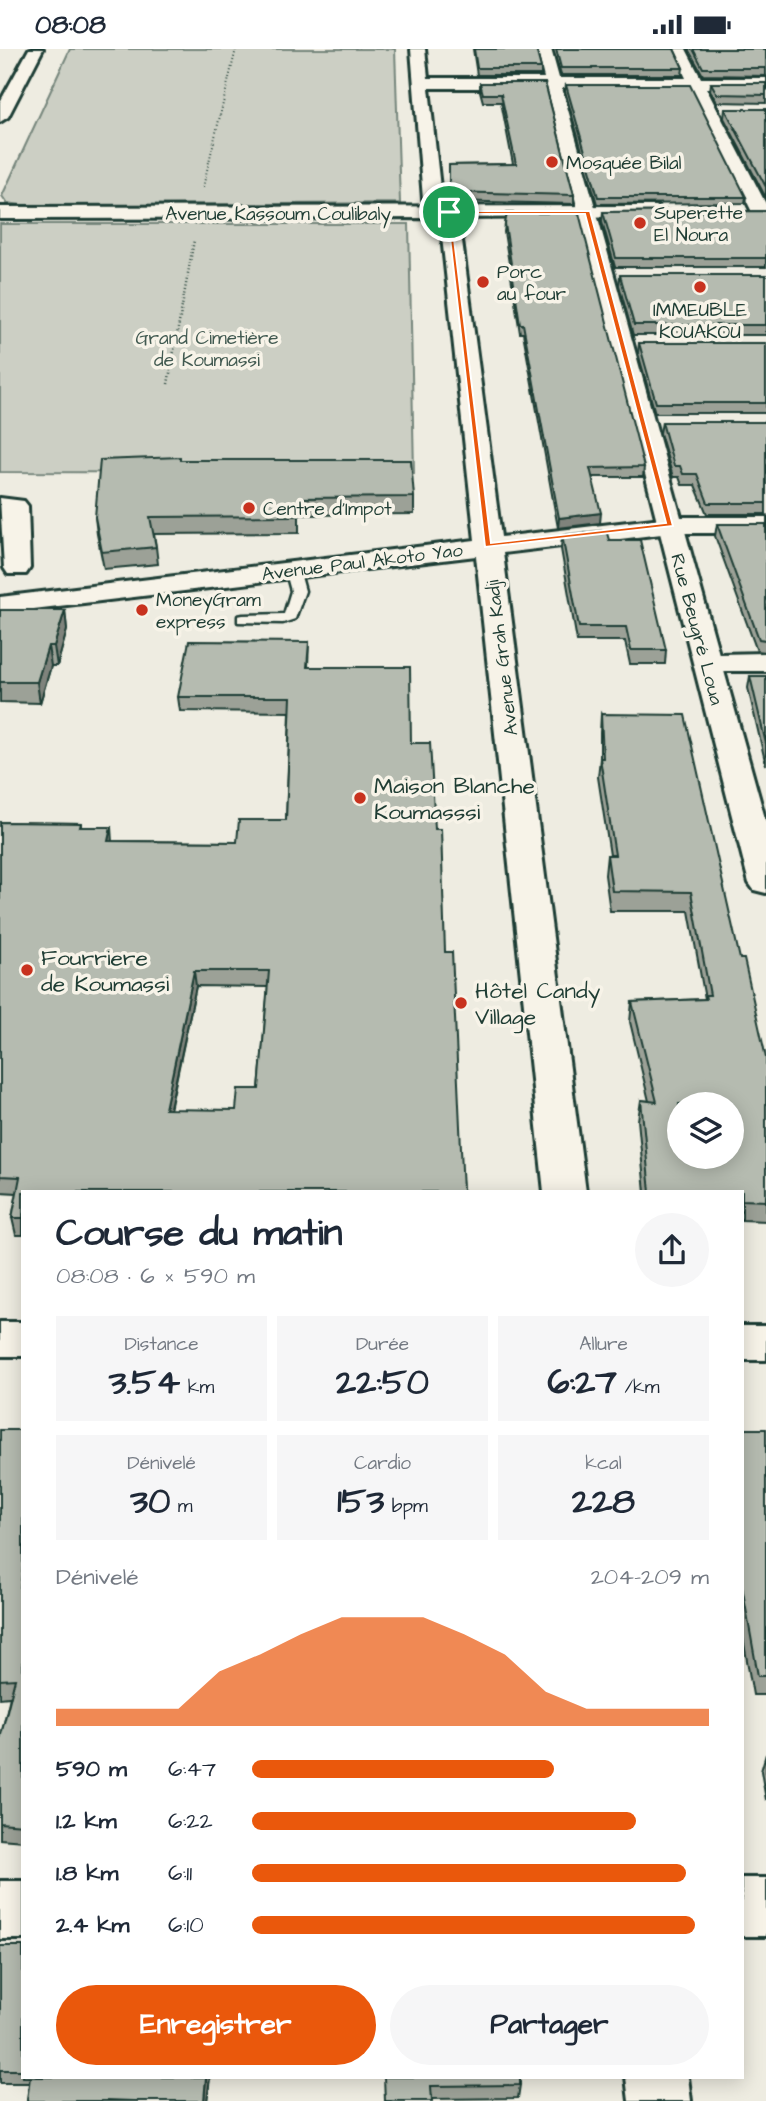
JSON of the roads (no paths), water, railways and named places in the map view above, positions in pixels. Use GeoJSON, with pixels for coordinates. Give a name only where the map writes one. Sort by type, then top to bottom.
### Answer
{"type":"FeatureCollection","features":[{"type":"Feature","properties":{"kind":"street"},"geometry":{"type":"LineString","coordinates":[[0,117],[36,49]]}},
{"type":"Feature","properties":{"kind":"street","name":"Avenue Grah Kadji"},"geometry":{"type":"LineString","coordinates":[[418,49],[432,199],[449,212],[565,1190]]}},
{"type":"Feature","properties":{"kind":"street","name":"Rue Beugré Loua"},"geometry":{"type":"LineString","coordinates":[[544,49],[604,276],[636,344],[644,423],[707,663],[758,824],[766,883]]}},
{"type":"Feature","properties":{"kind":"street"},"geometry":{"type":"LineString","coordinates":[[680,49],[696,83],[717,110],[732,153],[764,212],[736,212]]}},
{"type":"Feature","properties":{"kind":"street"},"geometry":{"type":"LineString","coordinates":[[421,83],[766,83]]}},
{"type":"Feature","properties":{"kind":"street"},"geometry":{"type":"LineString","coordinates":[[732,153],[754,153]]}},
{"type":"Feature","properties":{"kind":"street","name":"Avenue Kassoum Coulibaly"},"geometry":{"type":"LineString","coordinates":[[0,213],[674,212]]}},
{"type":"Feature","properties":{"kind":"street"},"geometry":{"type":"LineString","coordinates":[[604,276],[631,276]]}},
{"type":"Feature","properties":{"kind":"street"},"geometry":{"type":"LineString","coordinates":[[644,423],[671,423]]}},
{"type":"Feature","properties":{"kind":"street"},"geometry":{"type":"LineString","coordinates":[[0,506],[15,506],[17,568]]}},
{"type":"Feature","properties":{"kind":"street","name":"Avenue Paul Akoto Yao"},"geometry":{"type":"LineString","coordinates":[[0,605],[670,525],[766,525]]}},
{"type":"Feature","properties":{"kind":"street"},"geometry":{"type":"LineString","coordinates":[[707,663],[766,662]]}},
{"type":"Feature","properties":{"kind":"street"},"geometry":{"type":"LineString","coordinates":[[0,1339],[21,1339]]}},
{"type":"Feature","properties":{"kind":"street"},"geometry":{"type":"LineString","coordinates":[[744,1343],[766,1343]]}},
{"type":"Feature","properties":{"kind":"street"},"geometry":{"type":"LineString","coordinates":[[744,1907],[766,1907]]}},
{"type":"Feature","properties":{"kind":"street"},"geometry":{"type":"LineString","coordinates":[[0,1910],[21,1910]]}},
{"type":"Feature","properties":{"kind":"street"},"geometry":{"type":"LineString","coordinates":[[657,2079],[660,2101]]}},
{"type":"Feature","properties":{"kind":"lane"},"geometry":{"type":"LineString","coordinates":[[243,619],[283,619],[290,616],[298,591],[292,569]]}},
{"type":"Feature","properties":{"kind":"place","name":"Mosquée Bilal"},"geometry":{"type":"Point","coordinates":[552,162]}},
{"type":"Feature","properties":{"kind":"place","name":"Superette El Noura"},"geometry":{"type":"Point","coordinates":[640,223]}},
{"type":"Feature","properties":{"kind":"place","name":"Porc au four"},"geometry":{"type":"Point","coordinates":[483,282]}},
{"type":"Feature","properties":{"kind":"place","name":"IMMEUBLE KOUAKOU"},"geometry":{"type":"Point","coordinates":[700,287]}},
{"type":"Feature","properties":{"kind":"place","name":"Centre d'Impot"},"geometry":{"type":"Point","coordinates":[249,508]}},
{"type":"Feature","properties":{"kind":"place","name":"MoneyGram express"},"geometry":{"type":"Point","coordinates":[142,610]}},
{"type":"Feature","properties":{"kind":"place","name":"Maison Blanche Koumasssi"},"geometry":{"type":"Point","coordinates":[360,798]}},
{"type":"Feature","properties":{"kind":"place","name":"Fourriere de Koumassi"},"geometry":{"type":"Point","coordinates":[27,970]}},
{"type":"Feature","properties":{"kind":"place","name":"Hôtel Candy Village"},"geometry":{"type":"Point","coordinates":[461,1003]}},
{"type":"Feature","properties":{"kind":"park label","name":"Grand Cimetière de Koumassi"},"geometry":{"type":"Point","coordinates":[207,348]}}]}
